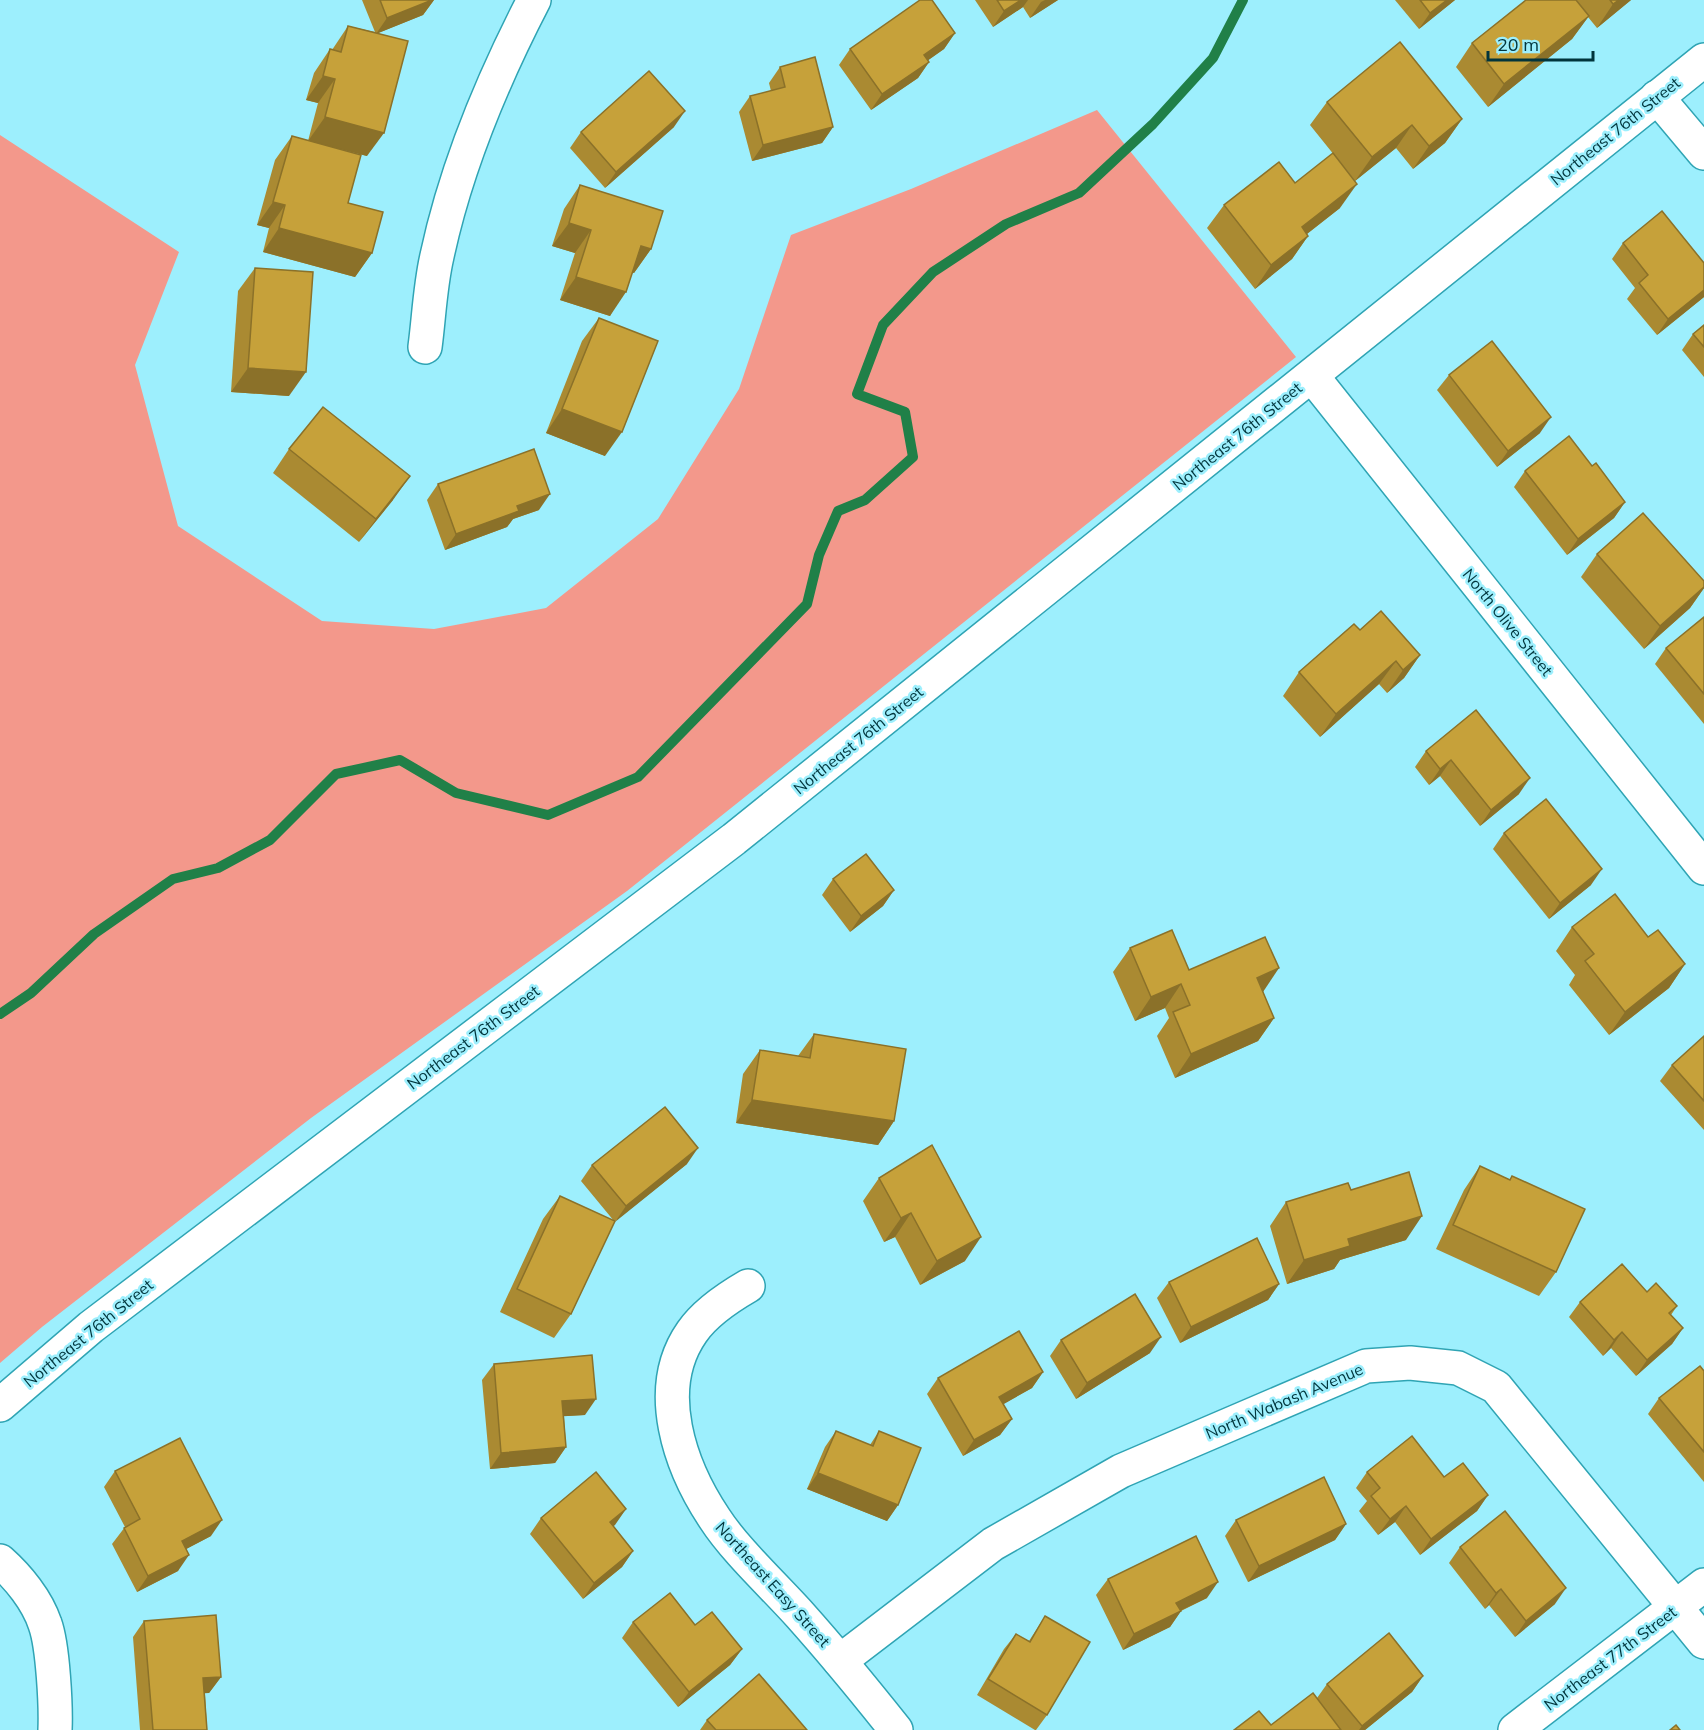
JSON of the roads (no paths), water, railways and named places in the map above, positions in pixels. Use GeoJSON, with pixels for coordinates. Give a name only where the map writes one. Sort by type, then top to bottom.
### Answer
{"type":"FeatureCollection","features":[{"type":"Feature","properties":{"kind":"street"},"geometry":{"type":"LineString","coordinates":[[425,347],[436,258],[454,190],[490,91],[534,0]]}},
{"type":"Feature","properties":{"kind":"street","name":"Northeast 76th Street"},"geometry":{"type":"LineString","coordinates":[[0,1405],[91,1327],[734,839],[1704,60]]}},
{"type":"Feature","properties":{"kind":"street"},"geometry":{"type":"LineString","coordinates":[[1657,97],[1704,153]]}},
{"type":"Feature","properties":{"kind":"street","name":"North Olive Street"},"geometry":{"type":"LineString","coordinates":[[1312,376],[1704,868]]}},
{"type":"Feature","properties":{"kind":"street","name":"Northeast Easy Street"},"geometry":{"type":"LineString","coordinates":[[748,1286],[728,1298],[692,1331],[673,1372],[678,1440],[692,1483],[716,1522],[840,1661]]}},
{"type":"Feature","properties":{"kind":"street","name":"North Wabash Avenue"},"geometry":{"type":"LineString","coordinates":[[840,1661],[993,1544],[1121,1471],[1366,1365],[1410,1363],[1458,1368],[1496,1387],[1704,1642]]}},
{"type":"Feature","properties":{"kind":"street"},"geometry":{"type":"LineString","coordinates":[[0,1561],[18,1578],[45,1624],[56,1707],[55,1730]]}},
{"type":"Feature","properties":{"kind":"street","name":"Northeast 77th Street"},"geometry":{"type":"LineString","coordinates":[[1515,1730],[1704,1585]]}},
{"type":"Feature","properties":{"kind":"street"},"geometry":{"type":"LineString","coordinates":[[840,1661],[896,1730]]}},
{"type":"Feature","properties":{"kind":"waterway"},"geometry":{"type":"LineString","coordinates":[[0,1014],[31,993],[94,934],[173,879],[218,868],[270,840],[336,774],[400,760],[456,793],[548,815],[638,777],[807,604],[819,555],[838,511],[865,500],[913,457],[905,412],[857,394],[883,325],[933,272],[1006,224],[1079,193],[1153,124],[1213,58],[1243,0]]}}]}
